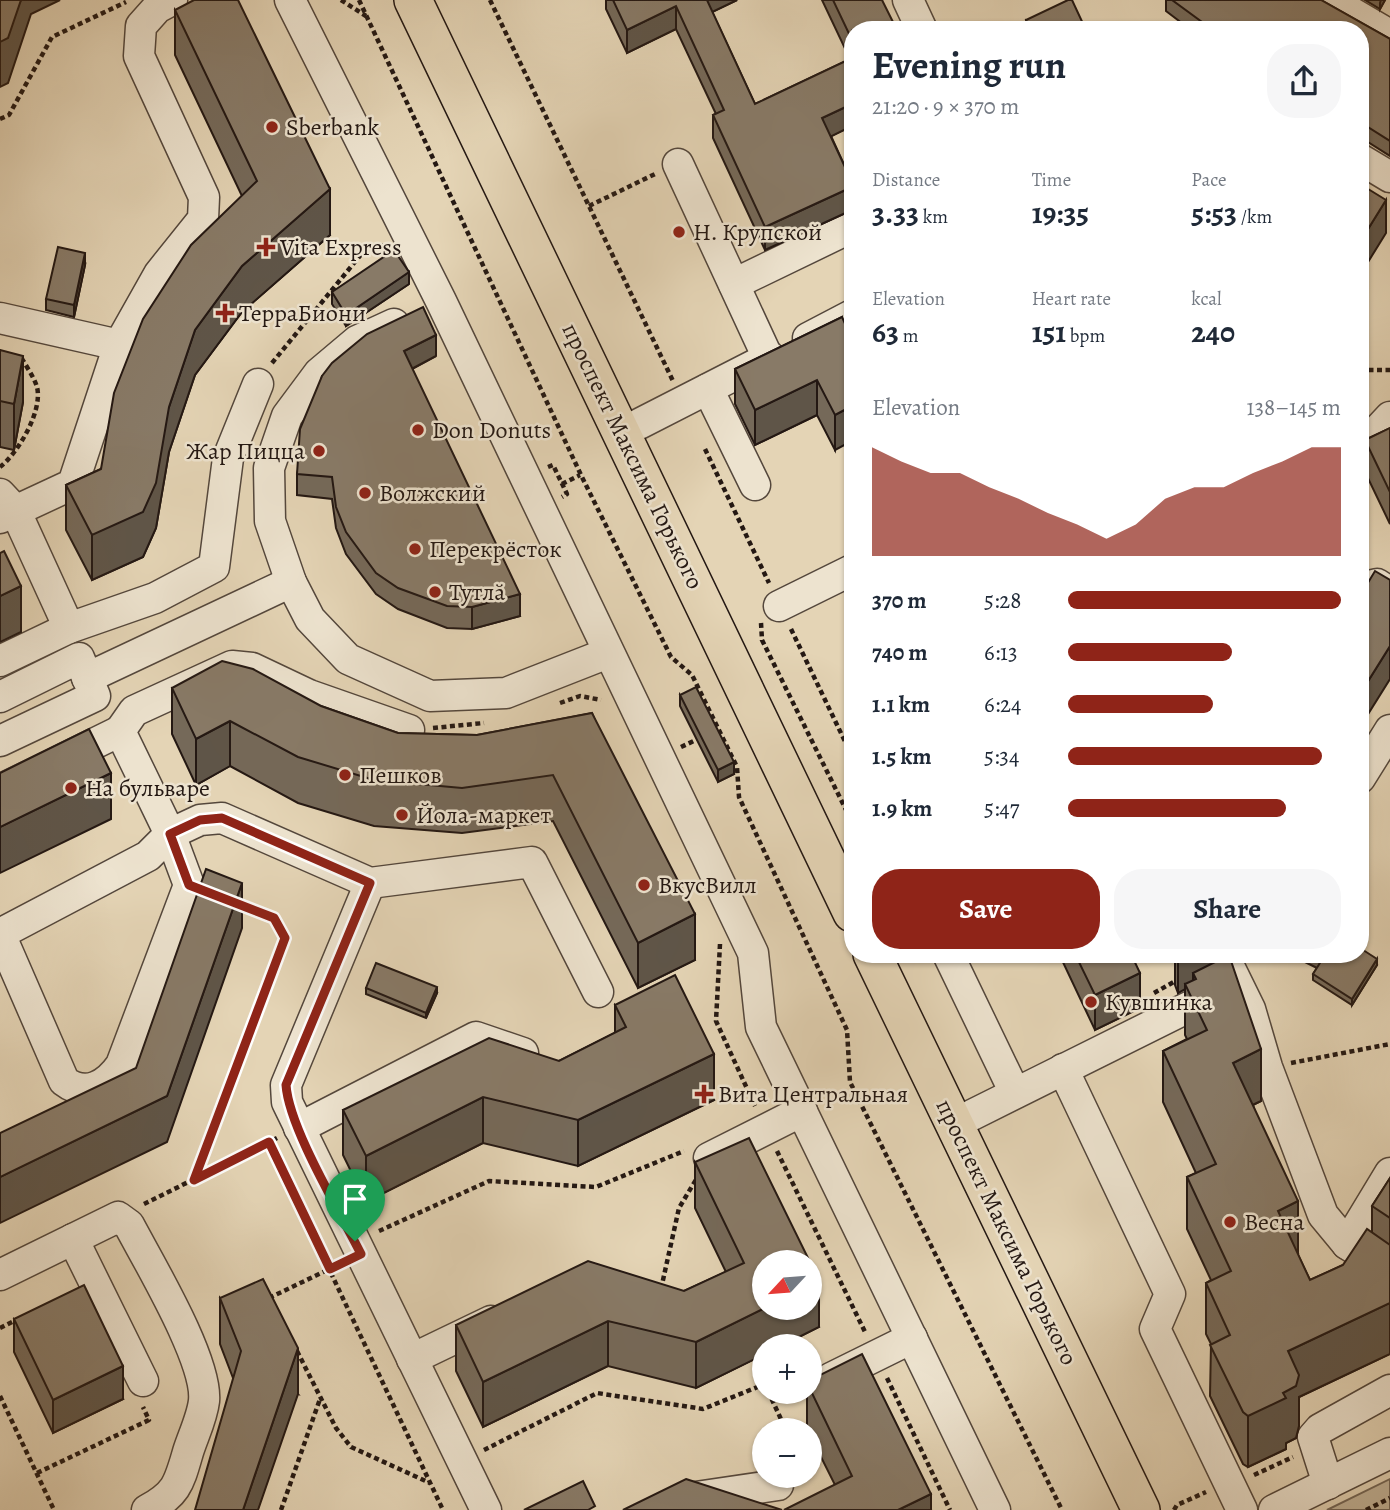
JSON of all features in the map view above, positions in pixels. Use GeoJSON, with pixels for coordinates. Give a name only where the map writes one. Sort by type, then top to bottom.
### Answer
{"type":"FeatureCollection","features":[{"type":"Feature","properties":{"kind":"main road","name":"проспект Максима Горького"},"geometry":{"type":"LineString","coordinates":[[413,0],[631,429]]}},
{"type":"Feature","properties":{"kind":"main road","name":"проспект Максима Горького"},"geometry":{"type":"LineString","coordinates":[[434,0],[631,429],[844,880]]}},
{"type":"Feature","properties":{"kind":"main road","name":"проспект Максима Горького"},"geometry":{"type":"LineString","coordinates":[[877,963],[964,1119],[1163,1510]]}},
{"type":"Feature","properties":{"kind":"main road","name":"проспект Максима Горького"},"geometry":{"type":"LineString","coordinates":[[898,963],[964,1119],[1141,1510]]}},
{"type":"Feature","properties":{"kind":"street"},"geometry":{"type":"LineString","coordinates":[[290,0],[411,258],[441,301],[753,953],[761,1027],[995,1510]]}},
{"type":"Feature","properties":{"kind":"street"},"geometry":{"type":"LineString","coordinates":[[908,0],[918,21]]}},
{"type":"Feature","properties":{"kind":"street"},"geometry":{"type":"LineString","coordinates":[[1330,0],[1366,21]]}},
{"type":"Feature","properties":{"kind":"street"},"geometry":{"type":"LineString","coordinates":[[69,628],[5,507],[73,484],[119,345],[159,274],[203,219],[204,197],[139,57],[141,26],[164,4]]}},
{"type":"Feature","properties":{"kind":"street"},"geometry":{"type":"LineString","coordinates":[[1369,22],[1389,34]]}},
{"type":"Feature","properties":{"kind":"street"},"geometry":{"type":"LineString","coordinates":[[678,164],[768,358]]}},
{"type":"Feature","properties":{"kind":"street"},"geometry":{"type":"LineString","coordinates":[[1369,164],[1390,177]]}},
{"type":"Feature","properties":{"kind":"street"},"geometry":{"type":"LineString","coordinates":[[734,284],[844,231]]}},
{"type":"Feature","properties":{"kind":"street"},"geometry":{"type":"LineString","coordinates":[[441,301],[357,341],[319,373],[287,416],[269,468],[270,521],[291,582],[310,619],[348,659],[430,696],[506,693],[608,653]]}},
{"type":"Feature","properties":{"kind":"street"},"geometry":{"type":"LineString","coordinates":[[0,318],[119,345]]}},
{"type":"Feature","properties":{"kind":"street"},"geometry":{"type":"LineString","coordinates":[[631,429],[694,391],[768,358],[844,319]]}},
{"type":"Feature","properties":{"kind":"street"},"geometry":{"type":"LineString","coordinates":[[0,662],[69,628],[155,598],[214,567],[228,458],[258,384]]}},
{"type":"Feature","properties":{"kind":"street"},"geometry":{"type":"LineString","coordinates":[[694,391],[755,485]]}},
{"type":"Feature","properties":{"kind":"street"},"geometry":{"type":"LineString","coordinates":[[1369,439],[1390,417]]}},
{"type":"Feature","properties":{"kind":"street"},"geometry":{"type":"LineString","coordinates":[[779,606],[844,574]]}},
{"type":"Feature","properties":{"kind":"street"},"geometry":{"type":"LineString","coordinates":[[87,678],[291,582]]}},
{"type":"Feature","properties":{"kind":"street"},"geometry":{"type":"LineString","coordinates":[[1369,586],[1377,584],[1390,592]]}},
{"type":"Feature","properties":{"kind":"street"},"geometry":{"type":"LineString","coordinates":[[0,697],[79,658],[95,696],[0,741]]}},
{"type":"Feature","properties":{"kind":"street"},"geometry":{"type":"LineString","coordinates":[[0,790],[120,732],[134,711],[232,666],[252,668],[309,695],[409,730]]}},
{"type":"Feature","properties":{"kind":"street"},"geometry":{"type":"LineString","coordinates":[[1369,764],[1390,730]]}},
{"type":"Feature","properties":{"kind":"street"},"geometry":{"type":"LineString","coordinates":[[120,732],[170,834],[189,885],[121,1065],[110,1080],[93,1089],[74,1089],[64,1081],[0,934],[149,856],[170,834],[200,820],[222,818],[370,883],[532,862],[598,992]]}},
{"type":"Feature","properties":{"kind":"street"},"geometry":{"type":"LineString","coordinates":[[370,883],[286,1085],[288,1102],[486,1510]]}},
{"type":"Feature","properties":{"kind":"street"},"geometry":{"type":"LineString","coordinates":[[952,963],[1015,1093]]}},
{"type":"Feature","properties":{"kind":"street"},"geometry":{"type":"LineString","coordinates":[[1227,963],[1250,1009],[1267,1067],[1323,1214],[1347,1244],[1390,1271]]}},
{"type":"Feature","properties":{"kind":"street"},"geometry":{"type":"LineString","coordinates":[[964,1119],[1237,984]]}},
{"type":"Feature","properties":{"kind":"street"},"geometry":{"type":"LineString","coordinates":[[299,1128],[476,1037],[545,1061]]}},
{"type":"Feature","properties":{"kind":"street"},"geometry":{"type":"LineString","coordinates":[[1063,1069],[1170,1294],[1155,1329],[1236,1498]]}},
{"type":"Feature","properties":{"kind":"street"},"geometry":{"type":"LineString","coordinates":[[708,1158],[802,1111]]}},
{"type":"Feature","properties":{"kind":"street"},"geometry":{"type":"LineString","coordinates":[[1347,1244],[1390,1173]]}},
{"type":"Feature","properties":{"kind":"street"},"geometry":{"type":"LineString","coordinates":[[0,1275],[118,1217],[129,1224],[187,1338],[202,1377],[204,1401],[178,1486],[165,1500],[147,1510]]}},
{"type":"Feature","properties":{"kind":"street"},"geometry":{"type":"LineString","coordinates":[[73,1239],[143,1381]]}},
{"type":"Feature","properties":{"kind":"street"},"geometry":{"type":"LineString","coordinates":[[412,1359],[513,1311]]}},
{"type":"Feature","properties":{"kind":"street"},"geometry":{"type":"LineString","coordinates":[[822,1382],[912,1338]]}},
{"type":"Feature","properties":{"kind":"street"},"geometry":{"type":"LineString","coordinates":[[1328,1484],[1313,1437],[1320,1429],[1390,1390]]}},
{"type":"Feature","properties":{"kind":"street"},"geometry":{"type":"LineString","coordinates":[[1274,1510],[1390,1453]]}},
{"type":"Feature","properties":{"kind":"street"},"geometry":{"type":"LineString","coordinates":[[663,1510],[689,1498],[757,1488]]}},
{"type":"Feature","properties":{"kind":"path"},"geometry":{"type":"LineString","coordinates":[[341,0],[366,16]]}},
{"type":"Feature","properties":{"kind":"path"},"geometry":{"type":"LineString","coordinates":[[359,0],[580,475],[671,657],[692,675],[737,767],[739,797],[847,1030],[850,1082],[1062,1510]]}},
{"type":"Feature","properties":{"kind":"path"},"geometry":{"type":"LineString","coordinates":[[490,0],[589,206],[694,391]]}},
{"type":"Feature","properties":{"kind":"path"},"geometry":{"type":"LineString","coordinates":[[0,119],[9,115],[52,37],[130,1],[164,4]]}},
{"type":"Feature","properties":{"kind":"path"},"geometry":{"type":"LineString","coordinates":[[589,206],[644,179]]}},
{"type":"Feature","properties":{"kind":"path"},"geometry":{"type":"LineString","coordinates":[[275,360],[368,246],[411,258]]}},
{"type":"Feature","properties":{"kind":"path"},"geometry":{"type":"LineString","coordinates":[[0,467],[13,456],[29,430],[37,389],[20,356],[10,354]]}},
{"type":"Feature","properties":{"kind":"path"},"geometry":{"type":"LineString","coordinates":[[1369,370],[1390,370]]}},
{"type":"Feature","properties":{"kind":"path"},"geometry":{"type":"LineString","coordinates":[[704,446],[844,740]]}},
{"type":"Feature","properties":{"kind":"path"},"geometry":{"type":"LineString","coordinates":[[553,465],[567,494]]}},
{"type":"Feature","properties":{"kind":"path"},"geometry":{"type":"LineString","coordinates":[[562,484],[580,475]]}},
{"type":"Feature","properties":{"kind":"path"},"geometry":{"type":"LineString","coordinates":[[779,606],[760,617],[762,640],[844,806]]}},
{"type":"Feature","properties":{"kind":"path"},"geometry":{"type":"LineString","coordinates":[[754,644],[762,640]]}},
{"type":"Feature","properties":{"kind":"path"},"geometry":{"type":"LineString","coordinates":[[557,704],[580,696],[599,698],[608,706]]}},
{"type":"Feature","properties":{"kind":"path"},"geometry":{"type":"LineString","coordinates":[[409,730],[497,721]]}},
{"type":"Feature","properties":{"kind":"path"},"geometry":{"type":"LineString","coordinates":[[677,749],[718,729]]}},
{"type":"Feature","properties":{"kind":"path"},"geometry":{"type":"LineString","coordinates":[[194,1180],[285,938],[274,918],[238,904]]}},
{"type":"Feature","properties":{"kind":"path"},"geometry":{"type":"LineString","coordinates":[[720,942],[716,1021],[950,1510]]}},
{"type":"Feature","properties":{"kind":"path"},"geometry":{"type":"LineString","coordinates":[[1267,1067],[1390,1044]]}},
{"type":"Feature","properties":{"kind":"path"},"geometry":{"type":"LineString","coordinates":[[118,1217],[299,1128]]}},
{"type":"Feature","properties":{"kind":"path"},"geometry":{"type":"LineString","coordinates":[[269,1142],[443,1510]]}},
{"type":"Feature","properties":{"kind":"path"},"geometry":{"type":"LineString","coordinates":[[258,1304],[330,1269],[358,1248],[489,1181],[596,1187],[682,1151],[708,1158],[679,1208],[660,1296]]}},
{"type":"Feature","properties":{"kind":"path"},"geometry":{"type":"LineString","coordinates":[[270,1298],[276,1311]]}},
{"type":"Feature","properties":{"kind":"path"},"geometry":{"type":"LineString","coordinates":[[0,1328],[24,1317]]}},
{"type":"Feature","properties":{"kind":"path"},"geometry":{"type":"LineString","coordinates":[[295,1348],[336,1428],[351,1447],[430,1484]]}},
{"type":"Feature","properties":{"kind":"path"},"geometry":{"type":"LineString","coordinates":[[37,1473],[149,1420],[136,1392],[143,1381]]}},
{"type":"Feature","properties":{"kind":"path"},"geometry":{"type":"LineString","coordinates":[[462,1461],[597,1393],[703,1409],[752,1389]]}},
{"type":"Feature","properties":{"kind":"path"},"geometry":{"type":"LineString","coordinates":[[0,1396],[54,1510]]}},
{"type":"Feature","properties":{"kind":"path"},"geometry":{"type":"LineString","coordinates":[[281,1510],[320,1398]]}},
{"type":"Feature","properties":{"kind":"path"},"geometry":{"type":"LineString","coordinates":[[1174,1510],[1177,1505],[1203,1493],[1236,1498],[1315,1447]]}},
{"type":"Feature","properties":{"kind":"path"},"geometry":{"type":"LineString","coordinates":[[1366,1510],[1390,1498]]}},
{"type":"Feature","properties":{"kind":"shaded area"},"geometry":{"type":"Polygon","coordinates":[[[1390,1479],[1390,1510],[1327,1510],[1390,1479]]]}},
{"type":"Feature","properties":{"kind":"building"},"geometry":{"type":"Polygon","coordinates":[[[0,0],[21,0],[8,38],[0,42],[0,0]]]}},
{"type":"Feature","properties":{"kind":"building"},"geometry":{"type":"Polygon","coordinates":[[[194,0],[238,0],[330,189],[242,266],[195,330],[169,407],[156,483],[143,512],[92,535],[66,485],[101,469],[114,393],[143,319],[191,245],[257,181],[175,10],[194,0]]]}},
{"type":"Feature","properties":{"kind":"building"},"geometry":{"type":"Polygon","coordinates":[[[613,0],[707,0],[755,104],[844,62],[844,108],[822,118],[844,165],[844,191],[765,227],[713,115],[724,110],[676,6],[627,30],[613,0]]]}},
{"type":"Feature","properties":{"kind":"building"},"geometry":{"type":"Polygon","coordinates":[[[833,0],[882,0],[892,21],[844,21],[844,23],[833,0]]]}},
{"type":"Feature","properties":{"kind":"building"},"geometry":{"type":"Polygon","coordinates":[[[1072,0],[1082,21],[1026,21],[1072,0]]]}},
{"type":"Feature","properties":{"kind":"building"},"geometry":{"type":"Polygon","coordinates":[[[1172,0],[1321,0],[1358,21],[1201,21],[1172,0]]]}},
{"type":"Feature","properties":{"kind":"building"},"geometry":{"type":"Polygon","coordinates":[[[1369,27],[1390,39],[1390,141],[1369,128],[1369,27]]]}},
{"type":"Feature","properties":{"kind":"building"},"geometry":{"type":"Polygon","coordinates":[[[1369,190],[1386,200],[1369,227],[1369,190]]]}},
{"type":"Feature","properties":{"kind":"building"},"geometry":{"type":"Polygon","coordinates":[[[58,247],[85,253],[74,305],[46,299],[58,247]]]}},
{"type":"Feature","properties":{"kind":"building"},"geometry":{"type":"Polygon","coordinates":[[[394,250],[409,272],[346,315],[332,292],[394,250]]]}},
{"type":"Feature","properties":{"kind":"building","name":"Волжский"},"geometry":{"type":"Polygon","coordinates":[[[423,307],[436,335],[404,351],[520,594],[472,607],[447,606],[398,588],[376,573],[346,532],[336,507],[332,477],[297,474],[300,429],[322,376],[332,363],[367,334],[423,307]]]}},
{"type":"Feature","properties":{"kind":"building"},"geometry":{"type":"Polygon","coordinates":[[[842,317],[844,410],[835,415],[817,380],[755,410],[735,369],[842,317]]]}},
{"type":"Feature","properties":{"kind":"building"},"geometry":{"type":"Polygon","coordinates":[[[0,350],[23,356],[14,404],[0,401],[0,350]]]}},
{"type":"Feature","properties":{"kind":"building"},"geometry":{"type":"Polygon","coordinates":[[[1390,428],[1390,492],[1369,448],[1369,438],[1390,428]]]}},
{"type":"Feature","properties":{"kind":"building"},"geometry":{"type":"Polygon","coordinates":[[[4,551],[21,586],[0,596],[0,553],[4,551]]]}},
{"type":"Feature","properties":{"kind":"building"},"geometry":{"type":"Polygon","coordinates":[[[1375,571],[1390,580],[1390,646],[1369,680],[1369,581],[1375,571]]]}},
{"type":"Feature","properties":{"kind":"building"},"geometry":{"type":"Polygon","coordinates":[[[222,661],[253,669],[321,706],[398,733],[477,735],[592,713],[695,914],[638,943],[553,775],[462,788],[374,780],[298,757],[230,721],[196,739],[172,688],[222,661]]]}},
{"type":"Feature","properties":{"kind":"building"},"geometry":{"type":"Polygon","coordinates":[[[696,687],[734,762],[718,770],[680,695],[696,687]]]}},
{"type":"Feature","properties":{"kind":"building"},"geometry":{"type":"Polygon","coordinates":[[[89,729],[111,773],[0,827],[0,773],[89,729]]]}},
{"type":"Feature","properties":{"kind":"building"},"geometry":{"type":"Polygon","coordinates":[[[206,869],[242,883],[167,1096],[0,1177],[0,1133],[136,1068],[206,869]]]}},
{"type":"Feature","properties":{"kind":"building"},"geometry":{"type":"Polygon","coordinates":[[[1369,954],[1377,959],[1352,999],[1313,974],[1320,963],[1369,963],[1369,954]]]}},
{"type":"Feature","properties":{"kind":"building"},"geometry":{"type":"Polygon","coordinates":[[[376,963],[437,987],[426,1013],[366,988],[376,963]]]}},
{"type":"Feature","properties":{"kind":"building"},"geometry":{"type":"Polygon","coordinates":[[[1079,963],[1135,963],[1140,973],[1095,995],[1079,963]]]}},
{"type":"Feature","properties":{"kind":"building"},"geometry":{"type":"Polygon","coordinates":[[[1213,963],[1232,963],[1261,1049],[1233,1063],[1298,1201],[1278,1211],[1310,1280],[1343,1265],[1367,1229],[1390,1245],[1390,1303],[1288,1351],[1299,1375],[1296,1386],[1283,1393],[1286,1398],[1248,1416],[1243,1412],[1210,1345],[1230,1335],[1206,1283],[1231,1271],[1187,1177],[1216,1164],[1163,1051],[1207,1030],[1185,984],[1196,979],[1193,973],[1213,963]]]}},
{"type":"Feature","properties":{"kind":"building"},"geometry":{"type":"Polygon","coordinates":[[[675,975],[714,1054],[578,1120],[483,1097],[366,1156],[343,1110],[489,1038],[559,1061],[626,1027],[615,1005],[675,975]]]}},
{"type":"Feature","properties":{"kind":"building"},"geometry":{"type":"Polygon","coordinates":[[[749,1138],[804,1250],[752,1250],[752,1314],[696,1342],[608,1321],[483,1382],[456,1325],[588,1261],[684,1291],[744,1263],[695,1162],[749,1138]]]}},
{"type":"Feature","properties":{"kind":"building"},"geometry":{"type":"Polygon","coordinates":[[[1390,1178],[1390,1218],[1372,1206],[1390,1178]]]}},
{"type":"Feature","properties":{"kind":"building"},"geometry":{"type":"Polygon","coordinates":[[[263,1279],[298,1348],[243,1510],[195,1510],[241,1351],[220,1298],[263,1279]]]}},
{"type":"Feature","properties":{"kind":"building"},"geometry":{"type":"Polygon","coordinates":[[[84,1285],[123,1366],[53,1400],[14,1319],[84,1285]]]}},
{"type":"Feature","properties":{"kind":"building"},"geometry":{"type":"Polygon","coordinates":[[[862,1354],[931,1494],[898,1510],[784,1510],[852,1476],[817,1404],[822,1404],[822,1374],[862,1354]]]}},
{"type":"Feature","properties":{"kind":"building"},"geometry":{"type":"Polygon","coordinates":[[[686,1479],[782,1510],[623,1510],[686,1479]]]}},
{"type":"Feature","properties":{"kind":"building"},"geometry":{"type":"Polygon","coordinates":[[[583,1481],[595,1506],[588,1510],[524,1510],[583,1481]]]}},
{"type":"Feature","properties":{"kind":"place","name":"Sberbank"},"geometry":{"type":"Point","coordinates":[272,127]}},
{"type":"Feature","properties":{"kind":"place","name":"Н. Крупской"},"geometry":{"type":"Point","coordinates":[679,232]}},
{"type":"Feature","properties":{"kind":"place","name":"Vita Express"},"geometry":{"type":"Point","coordinates":[266,247]}},
{"type":"Feature","properties":{"kind":"place","name":"ТерраБиони"},"geometry":{"type":"Point","coordinates":[225,313]}},
{"type":"Feature","properties":{"kind":"place","name":"Don Donuts"},"geometry":{"type":"Point","coordinates":[418,430]}},
{"type":"Feature","properties":{"kind":"place","name":"Жар Пицца"},"geometry":{"type":"Point","coordinates":[319,451]}},
{"type":"Feature","properties":{"kind":"place","name":"Волжский"},"geometry":{"type":"Point","coordinates":[365,493]}},
{"type":"Feature","properties":{"kind":"place","name":"Перекрёсток"},"geometry":{"type":"Point","coordinates":[415,549]}},
{"type":"Feature","properties":{"kind":"place","name":"Тутлӑ"},"geometry":{"type":"Point","coordinates":[435,592]}},
{"type":"Feature","properties":{"kind":"place","name":"Пешков"},"geometry":{"type":"Point","coordinates":[345,775]}},
{"type":"Feature","properties":{"kind":"place","name":"На бульваре"},"geometry":{"type":"Point","coordinates":[71,788]}},
{"type":"Feature","properties":{"kind":"place","name":"Йола-маркет"},"geometry":{"type":"Point","coordinates":[402,815]}},
{"type":"Feature","properties":{"kind":"place","name":"ВкусВилл"},"geometry":{"type":"Point","coordinates":[644,885]}},
{"type":"Feature","properties":{"kind":"place","name":"Кувшинка"},"geometry":{"type":"Point","coordinates":[1091,1002]}},
{"type":"Feature","properties":{"kind":"place","name":"Вита Центральная"},"geometry":{"type":"Point","coordinates":[704,1094]}},
{"type":"Feature","properties":{"kind":"place","name":"Весна"},"geometry":{"type":"Point","coordinates":[1230,1222]}},
{"type":"Feature","properties":{"kind":"route"},"geometry":{"type":"LineString","coordinates":[[222,818],[370,883],[286,1085],[288,1102],[299,1128],[355,1241],[361,1254],[330,1269],[269,1142],[194,1180],[285,938],[274,918],[189,885],[170,834],[200,820],[222,818]]}}]}
